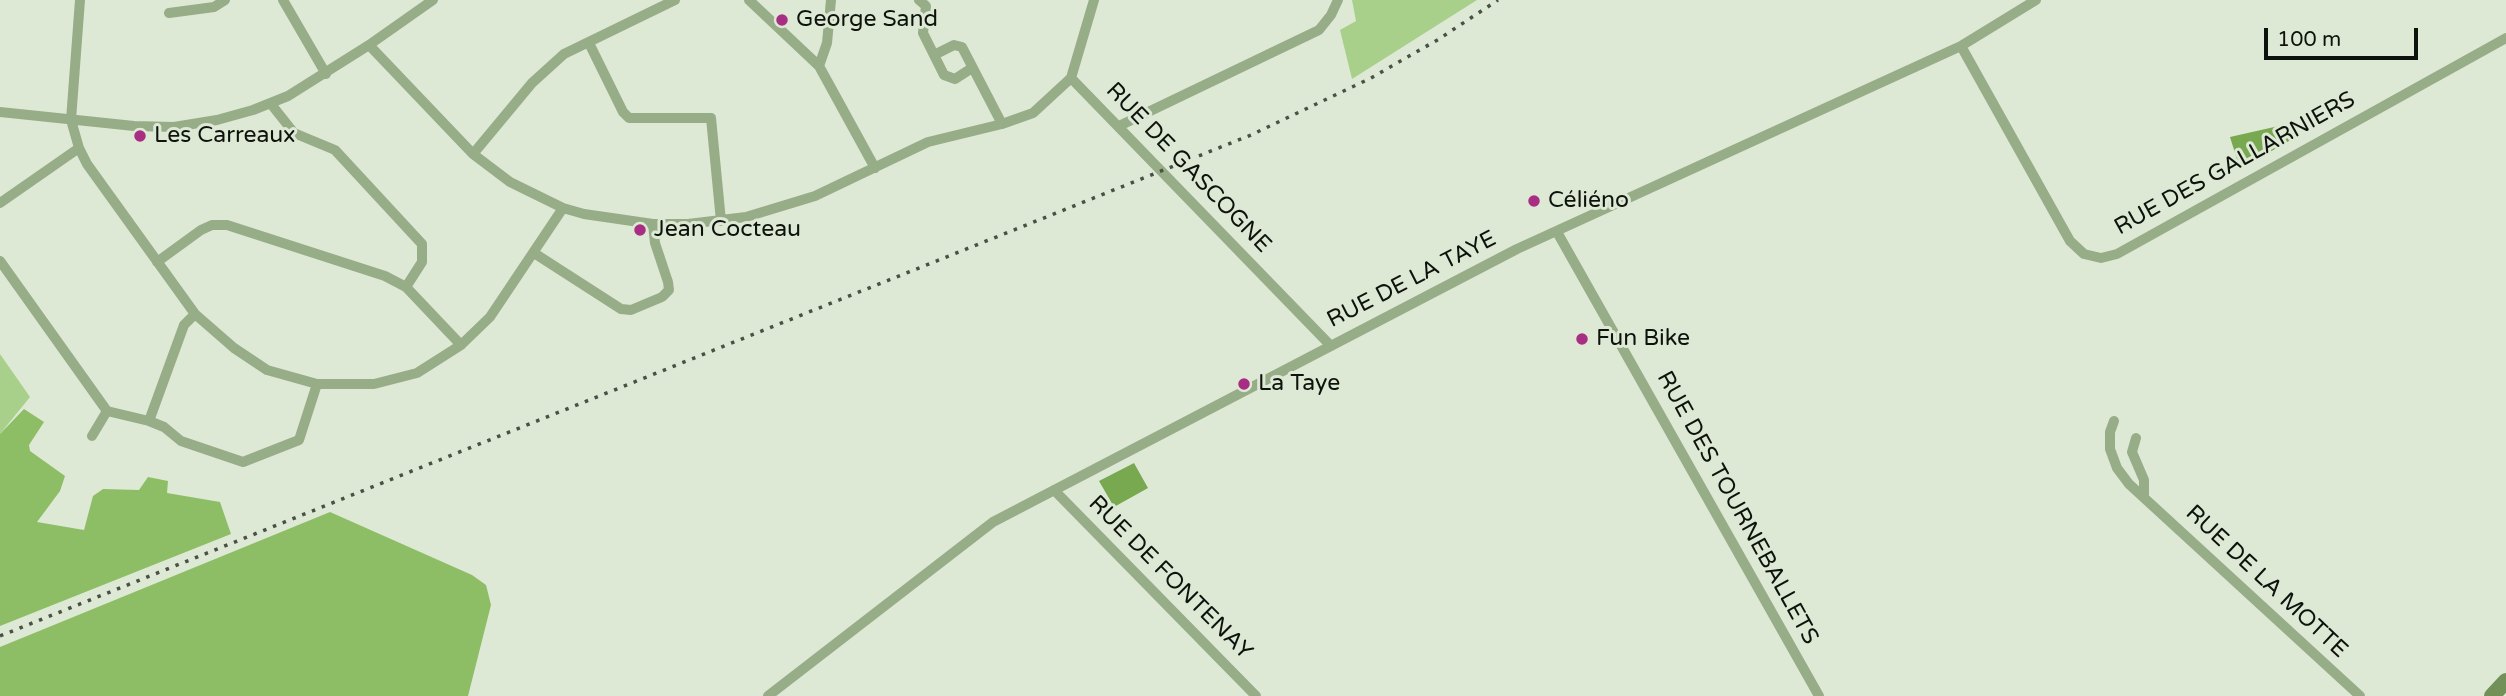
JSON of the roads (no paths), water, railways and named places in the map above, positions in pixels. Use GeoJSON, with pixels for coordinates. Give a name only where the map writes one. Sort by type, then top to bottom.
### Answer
{"type":"FeatureCollection","features":[{"type":"Feature","properties":{"kind":"main road"},"geometry":{"type":"LineString","coordinates":[[2492,696],[2506,681]]}},
{"type":"Feature","properties":{"kind":"street"},"geometry":{"type":"LineString","coordinates":[[80,0],[71,120],[87,164],[195,314],[234,348],[267,370],[317,384],[374,384],[417,373],[461,345],[490,317],[563,208]]}},
{"type":"Feature","properties":{"kind":"street"},"geometry":{"type":"LineString","coordinates":[[169,12],[214,6],[225,0]]}},
{"type":"Feature","properties":{"kind":"street"},"geometry":{"type":"LineString","coordinates":[[283,0],[326,74]]}},
{"type":"Feature","properties":{"kind":"street"},"geometry":{"type":"LineString","coordinates":[[0,112],[174,127],[216,120],[271,104],[326,74],[433,0]]}},
{"type":"Feature","properties":{"kind":"street"},"geometry":{"type":"LineString","coordinates":[[473,154],[547,68],[564,54],[675,0]]}},
{"type":"Feature","properties":{"kind":"street"},"geometry":{"type":"LineString","coordinates":[[749,0],[820,66],[875,168]]}},
{"type":"Feature","properties":{"kind":"street"},"geometry":{"type":"LineString","coordinates":[[820,66],[827,43],[831,0]]}},
{"type":"Feature","properties":{"kind":"street"},"geometry":{"type":"LineString","coordinates":[[919,0],[926,6],[923,33],[944,75],[955,79],[972,68]]}},
{"type":"Feature","properties":{"kind":"street","name":"RUE DE GASCOGNE"},"geometry":{"type":"LineString","coordinates":[[1094,0],[1071,78],[1331,346]]}},
{"type":"Feature","properties":{"kind":"street"},"geometry":{"type":"LineString","coordinates":[[1119,126],[1319,30],[1331,15],[1338,0]]}},
{"type":"Feature","properties":{"kind":"street","name":"RUE DE LA TAYE"},"geometry":{"type":"LineString","coordinates":[[768,696],[993,522],[1517,249],[1961,46],[2036,0]]}},
{"type":"Feature","properties":{"kind":"street","name":"RUE DES GALLARNIERS"},"geometry":{"type":"LineString","coordinates":[[1961,46],[2070,241],[2084,254],[2101,258],[2117,254],[2506,38]]}},
{"type":"Feature","properties":{"kind":"street"},"geometry":{"type":"LineString","coordinates":[[589,43],[623,112],[629,118],[711,118],[721,220]]}},
{"type":"Feature","properties":{"kind":"street"},"geometry":{"type":"LineString","coordinates":[[369,45],[473,154],[510,182],[563,208],[584,214],[653,224],[746,217],[815,196],[928,142],[1002,124],[1033,113],[1071,78]]}},
{"type":"Feature","properties":{"kind":"street"},"geometry":{"type":"LineString","coordinates":[[934,55],[954,45],[962,47],[1002,124]]}},
{"type":"Feature","properties":{"kind":"street"},"geometry":{"type":"LineString","coordinates":[[271,104],[294,133],[335,150],[422,244],[422,262],[406,287]]}},
{"type":"Feature","properties":{"kind":"street"},"geometry":{"type":"LineString","coordinates":[[0,203],[79,148]]}},
{"type":"Feature","properties":{"kind":"street"},"geometry":{"type":"LineString","coordinates":[[534,253],[621,309],[631,310],[662,297],[669,290],[655,243],[653,224]]}},
{"type":"Feature","properties":{"kind":"street"},"geometry":{"type":"LineString","coordinates":[[158,262],[201,230],[212,225],[227,225],[385,276],[406,287],[461,345]]}},
{"type":"Feature","properties":{"kind":"street","name":"RUE DES TOURNEBALLETS"},"geometry":{"type":"LineString","coordinates":[[1557,232],[1819,696]]}},
{"type":"Feature","properties":{"kind":"street"},"geometry":{"type":"LineString","coordinates":[[0,261],[107,411],[164,427],[181,441],[243,462],[299,440],[317,384]]}},
{"type":"Feature","properties":{"kind":"street"},"geometry":{"type":"LineString","coordinates":[[149,421],[184,325],[195,314]]}},
{"type":"Feature","properties":{"kind":"street"},"geometry":{"type":"LineString","coordinates":[[92,436],[107,411]]}},
{"type":"Feature","properties":{"kind":"street","name":"RUE DE LA MOTTE"},"geometry":{"type":"LineString","coordinates":[[2114,421],[2110,432],[2110,449],[2117,468],[2129,484],[2360,696]]}},
{"type":"Feature","properties":{"kind":"street"},"geometry":{"type":"LineString","coordinates":[[2136,438],[2132,452],[2144,480],[2144,498]]}},
{"type":"Feature","properties":{"kind":"street","name":"RUE DE FONTENAY"},"geometry":{"type":"LineString","coordinates":[[1054,490],[1256,696]]}},
{"type":"Feature","properties":{"kind":"railway"},"geometry":{"type":"LineString","coordinates":[[0,636],[1251,135],[1371,78],[1439,39],[1498,0]]}},
{"type":"Feature","properties":{"kind":"place","name":"George Sand"},"geometry":{"type":"Point","coordinates":[782,20]}},
{"type":"Feature","properties":{"kind":"place","name":"Les Carreaux"},"geometry":{"type":"Point","coordinates":[140,136]}},
{"type":"Feature","properties":{"kind":"place","name":"Céliéno"},"geometry":{"type":"Point","coordinates":[1534,201]}},
{"type":"Feature","properties":{"kind":"place","name":"Jean Cocteau"},"geometry":{"type":"Point","coordinates":[640,230]}},
{"type":"Feature","properties":{"kind":"place","name":"Fun Bike"},"geometry":{"type":"Point","coordinates":[1582,339]}},
{"type":"Feature","properties":{"kind":"place","name":"La Taye"},"geometry":{"type":"Point","coordinates":[1244,384]}}]}
